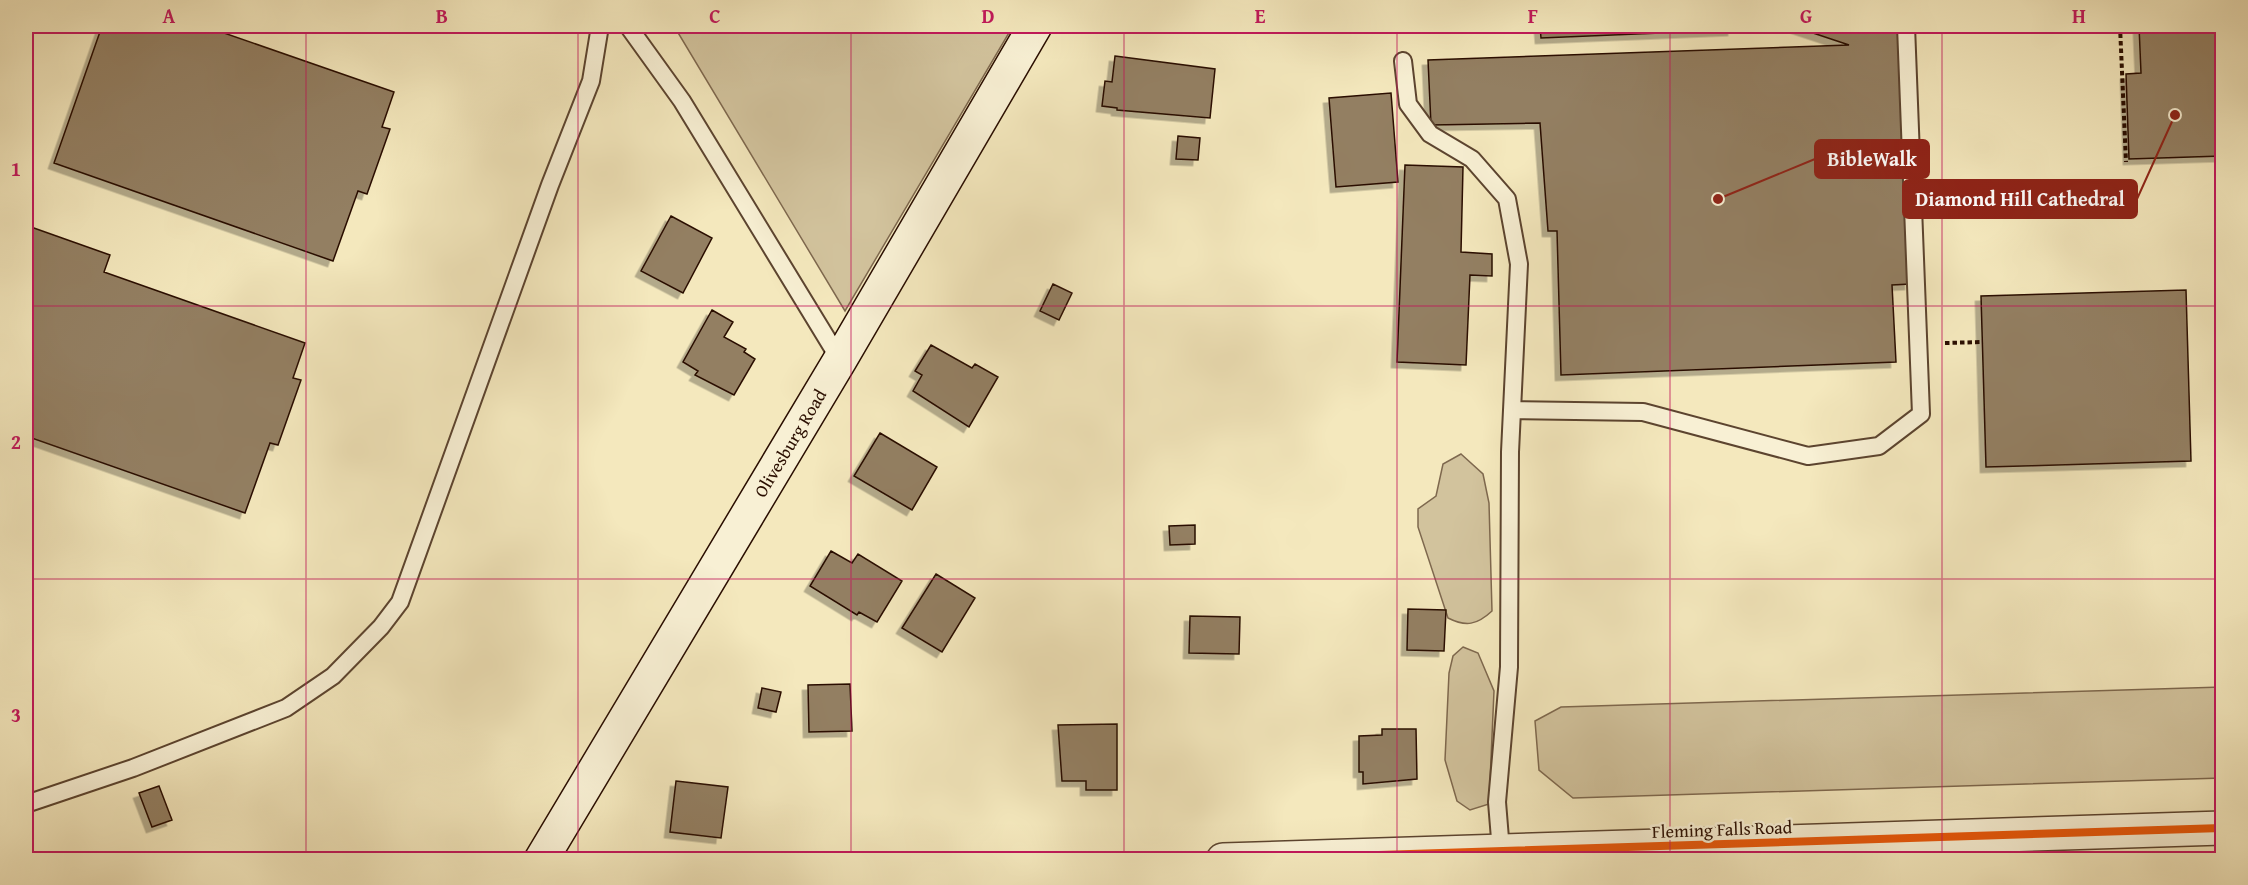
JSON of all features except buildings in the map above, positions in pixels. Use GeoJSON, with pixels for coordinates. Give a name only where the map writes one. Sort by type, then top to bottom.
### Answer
{"type":"FeatureCollection","features":[{"type":"Feature","properties":{"kind":"street","name":"Olivesburg Road"},"geometry":{"type":"LineString","coordinates":[[541,860],[840,360],[1035,26]]}},
{"type":"Feature","properties":{"kind":"street","name":"Fleming Falls Road"},"geometry":{"type":"LineString","coordinates":[[1223,860],[2223,828]]}},
{"type":"Feature","properties":{"kind":"lane"},"geometry":{"type":"LineString","coordinates":[[26,804],[133,768],[286,708],[333,676],[381,627],[400,602],[550,185],[591,81],[600,26]]}},
{"type":"Feature","properties":{"kind":"lane"},"geometry":{"type":"LineString","coordinates":[[628,26],[682,101],[840,360]]}},
{"type":"Feature","properties":{"kind":"lane"},"geometry":{"type":"LineString","coordinates":[[1512,410],[1643,411],[1808,456],[1879,446],[1921,414],[1906,26]]}},
{"type":"Feature","properties":{"kind":"lane"},"geometry":{"type":"LineString","coordinates":[[1403,61],[1408,105],[1430,134],[1472,159],[1507,200],[1519,264],[1512,410],[1509,667],[1497,802],[1501,851]]}},
{"type":"Feature","properties":{"kind":"path"},"geometry":{"type":"LineString","coordinates":[[2120,26],[2126,162]]}},
{"type":"Feature","properties":{"kind":"path"},"geometry":{"type":"LineString","coordinates":[[1918,344],[1983,342]]}},
{"type":"Feature","properties":{"kind":"shaded area"},"geometry":{"type":"Polygon","coordinates":[[[674,26],[1013,26],[845,311],[674,26]]]}},
{"type":"Feature","properties":{"kind":"shaded area"},"geometry":{"type":"Polygon","coordinates":[[[1461,454],[1483,474],[1489,503],[1492,611],[1471,623],[1460,623],[1448,618],[1418,527],[1418,509],[1436,496],[1443,464],[1461,454]]]}},
{"type":"Feature","properties":{"kind":"shaded area"},"geometry":{"type":"Polygon","coordinates":[[[1463,647],[1478,653],[1494,691],[1489,804],[1470,810],[1457,801],[1445,760],[1449,673],[1453,656],[1463,647]]]}},
{"type":"Feature","properties":{"kind":"shaded area"},"geometry":{"type":"Polygon","coordinates":[[[2222,687],[2222,778],[1573,798],[1539,770],[1535,721],[1561,707],[2222,687]]]}},
{"type":"Feature","properties":{"kind":"cycle path"},"geometry":{"type":"LineString","coordinates":[[1223,860],[2222,828]]}},
{"type":"Feature","properties":{"kind":"place","name":"Diamond Hill Cathedral"},"geometry":{"type":"Point","coordinates":[2175,115]}},
{"type":"Feature","properties":{"kind":"place","name":"BibleWalk"},"geometry":{"type":"Point","coordinates":[1718,199]}}]}
